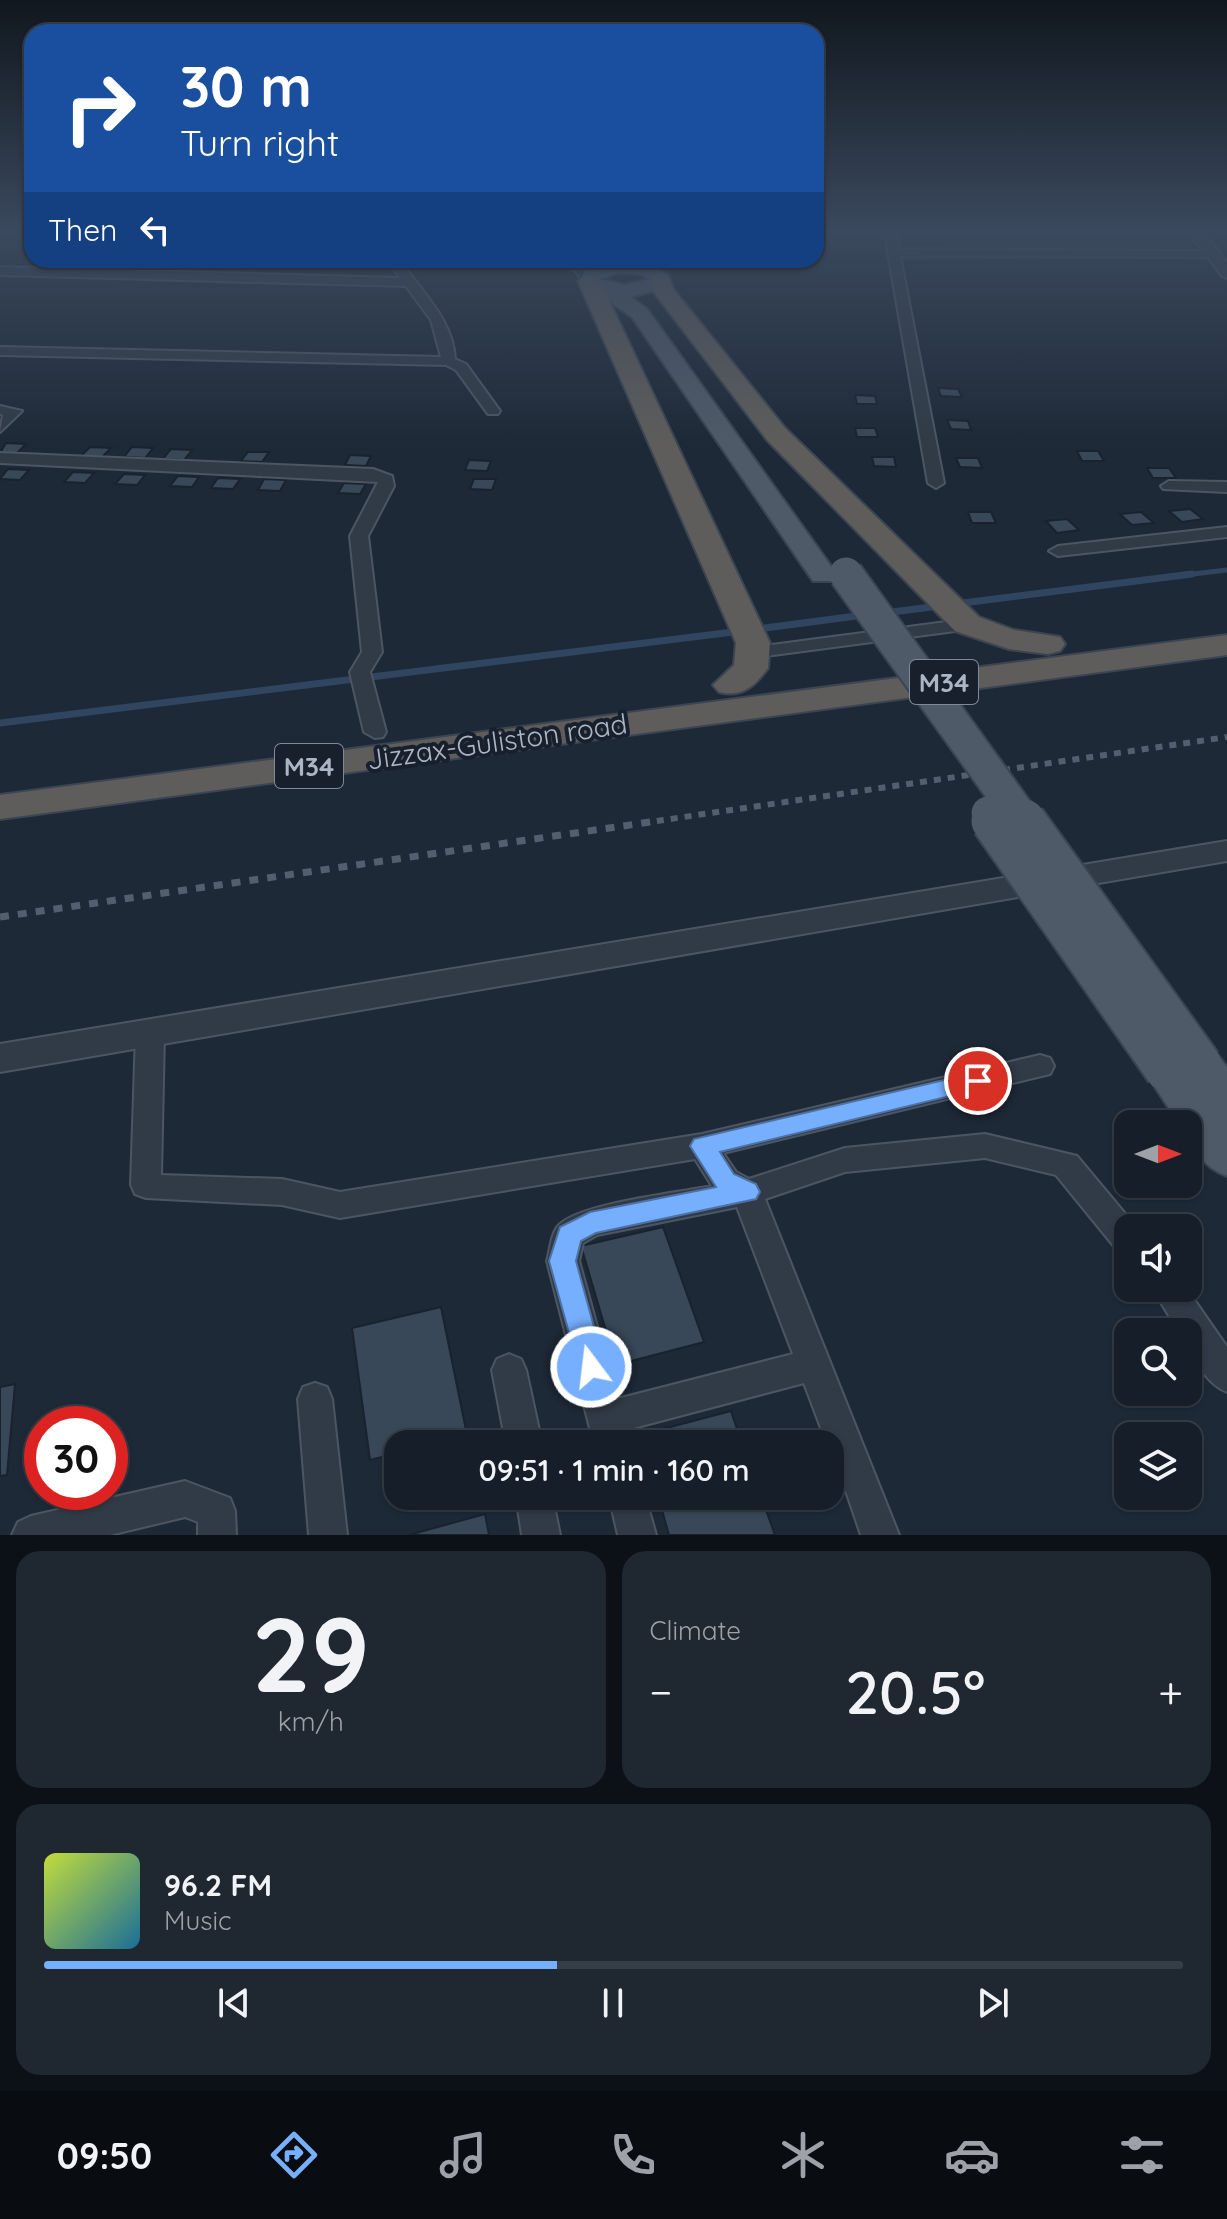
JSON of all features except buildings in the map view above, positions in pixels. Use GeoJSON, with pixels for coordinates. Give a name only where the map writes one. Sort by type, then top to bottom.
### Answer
{"type":"FeatureCollection","features":[{"type":"Feature","properties":{"kind":"highway"},"geometry":{"type":"LineString","coordinates":[[604,302],[750,638],[750,670],[731,685]]}},
{"type":"Feature","properties":{"kind":"highway"},"geometry":{"type":"LineString","coordinates":[[672,302],[776,434],[955,612],[1009,639],[1048,644]]}},
{"type":"Feature","properties":{"kind":"highway","name":"M34"},"geometry":{"type":"LineString","coordinates":[[655,708],[731,685],[1227,621]]}},
{"type":"Feature","properties":{"kind":"highway","name":"M34"},"geometry":{"type":"LineString","coordinates":[[655,708],[1227,645]]}},
{"type":"Feature","properties":{"kind":"highway","name":"Jizzax-Guliston road"},"geometry":{"type":"LineString","coordinates":[[0,807],[655,708]]}},
{"type":"Feature","properties":{"kind":"highway","name":"Jizzax-Guliston road"},"geometry":{"type":"LineString","coordinates":[[0,781],[375,732],[614,713]]}},
{"type":"Feature","properties":{"kind":"main road"},"geometry":{"type":"LineString","coordinates":[[625,302],[640,313],[834,574]]}},
{"type":"Feature","properties":{"kind":"main road"},"geometry":{"type":"LineString","coordinates":[[651,302],[834,574],[1183,1068],[1227,1156]]}},
{"type":"Feature","properties":{"kind":"main road"},"geometry":{"type":"LineString","coordinates":[[1183,1068],[1227,1103]]}},
{"type":"Feature","properties":{"kind":"street"},"geometry":{"type":"LineString","coordinates":[[423,302],[435,315],[449,349],[448,361]]}},
{"type":"Feature","properties":{"kind":"street"},"geometry":{"type":"LineString","coordinates":[[903,302],[936,483]]}},
{"type":"Feature","properties":{"kind":"street"},"geometry":{"type":"LineString","coordinates":[[0,351],[448,361],[461,367],[493,411]]}},
{"type":"Feature","properties":{"kind":"street"},"geometry":{"type":"LineString","coordinates":[[0,410],[15,411],[0,427]]}},
{"type":"Feature","properties":{"kind":"street"},"geometry":{"type":"LineString","coordinates":[[0,458],[381,475],[386,479],[386,486],[359,536],[372,652],[361,677],[375,732]]}},
{"type":"Feature","properties":{"kind":"street"},"geometry":{"type":"LineString","coordinates":[[1169,486],[1227,487]]}},
{"type":"Feature","properties":{"kind":"street"},"geometry":{"type":"LineString","coordinates":[[1058,551],[1227,532]]}},
{"type":"Feature","properties":{"kind":"street"},"geometry":{"type":"LineString","coordinates":[[0,1058],[766,932],[1227,851]]}},
{"type":"Feature","properties":{"kind":"street"},"geometry":{"type":"LineString","coordinates":[[150,1033],[146,1185],[172,1189],[282,1192],[340,1205],[702,1146],[1040,1066]]}},
{"type":"Feature","properties":{"kind":"street"},"geometry":{"type":"LineString","coordinates":[[702,1146],[725,1181],[747,1192],[880,1535]]}},
{"type":"Feature","properties":{"kind":"street"},"geometry":{"type":"LineString","coordinates":[[608,1430],[563,1261],[569,1235],[590,1223],[747,1192],[845,1160],[985,1146],[1066,1165],[1114,1223]]}},
{"type":"Feature","properties":{"kind":"street"},"geometry":{"type":"LineString","coordinates":[[1177,1302],[1227,1376]]}},
{"type":"Feature","properties":{"kind":"street"},"geometry":{"type":"LineString","coordinates":[[615,1430],[814,1364]]}},
{"type":"Feature","properties":{"kind":"street"},"geometry":{"type":"LineString","coordinates":[[509,1370],[521,1430]]}},
{"type":"Feature","properties":{"kind":"street"},"geometry":{"type":"LineString","coordinates":[[315,1399],[328,1535]]}},
{"type":"Feature","properties":{"kind":"street"},"geometry":{"type":"LineString","coordinates":[[31,1535],[185,1499],[217,1511],[217,1535]]}},
{"type":"Feature","properties":{"kind":"street"},"geometry":{"type":"LineString","coordinates":[[537,1510],[541,1535]]}},
{"type":"Feature","properties":{"kind":"street"},"geometry":{"type":"LineString","coordinates":[[631,1510],[637,1535]]}},
{"type":"Feature","properties":{"kind":"lane"},"geometry":{"type":"LineString","coordinates":[[750,638],[955,612]]}},
{"type":"Feature","properties":{"kind":"waterway"},"geometry":{"type":"LineString","coordinates":[[1179,576],[1227,570]]}},
{"type":"Feature","properties":{"kind":"waterway"},"geometry":{"type":"LineString","coordinates":[[1179,576],[1192,574]]}},
{"type":"Feature","properties":{"kind":"waterway"},"geometry":{"type":"LineString","coordinates":[[955,604],[1179,576]]}},
{"type":"Feature","properties":{"kind":"waterway"},"geometry":{"type":"LineString","coordinates":[[884,613],[939,606]]}},
{"type":"Feature","properties":{"kind":"waterway"},"geometry":{"type":"LineString","coordinates":[[757,629],[864,615]]}},
{"type":"Feature","properties":{"kind":"waterway"},"geometry":{"type":"LineString","coordinates":[[0,723],[741,631]]}},
{"type":"Feature","properties":{"kind":"railway"},"geometry":{"type":"LineString","coordinates":[[643,823],[1227,737]]}},
{"type":"Feature","properties":{"kind":"railway"},"geometry":{"type":"LineString","coordinates":[[0,917],[657,821]]}},
{"type":"Feature","properties":{"kind":"route"},"geometry":{"type":"LineString","coordinates":[[591,1367],[563,1261],[569,1235],[590,1223],[747,1192],[725,1181],[702,1146],[978,1081]]}}]}
